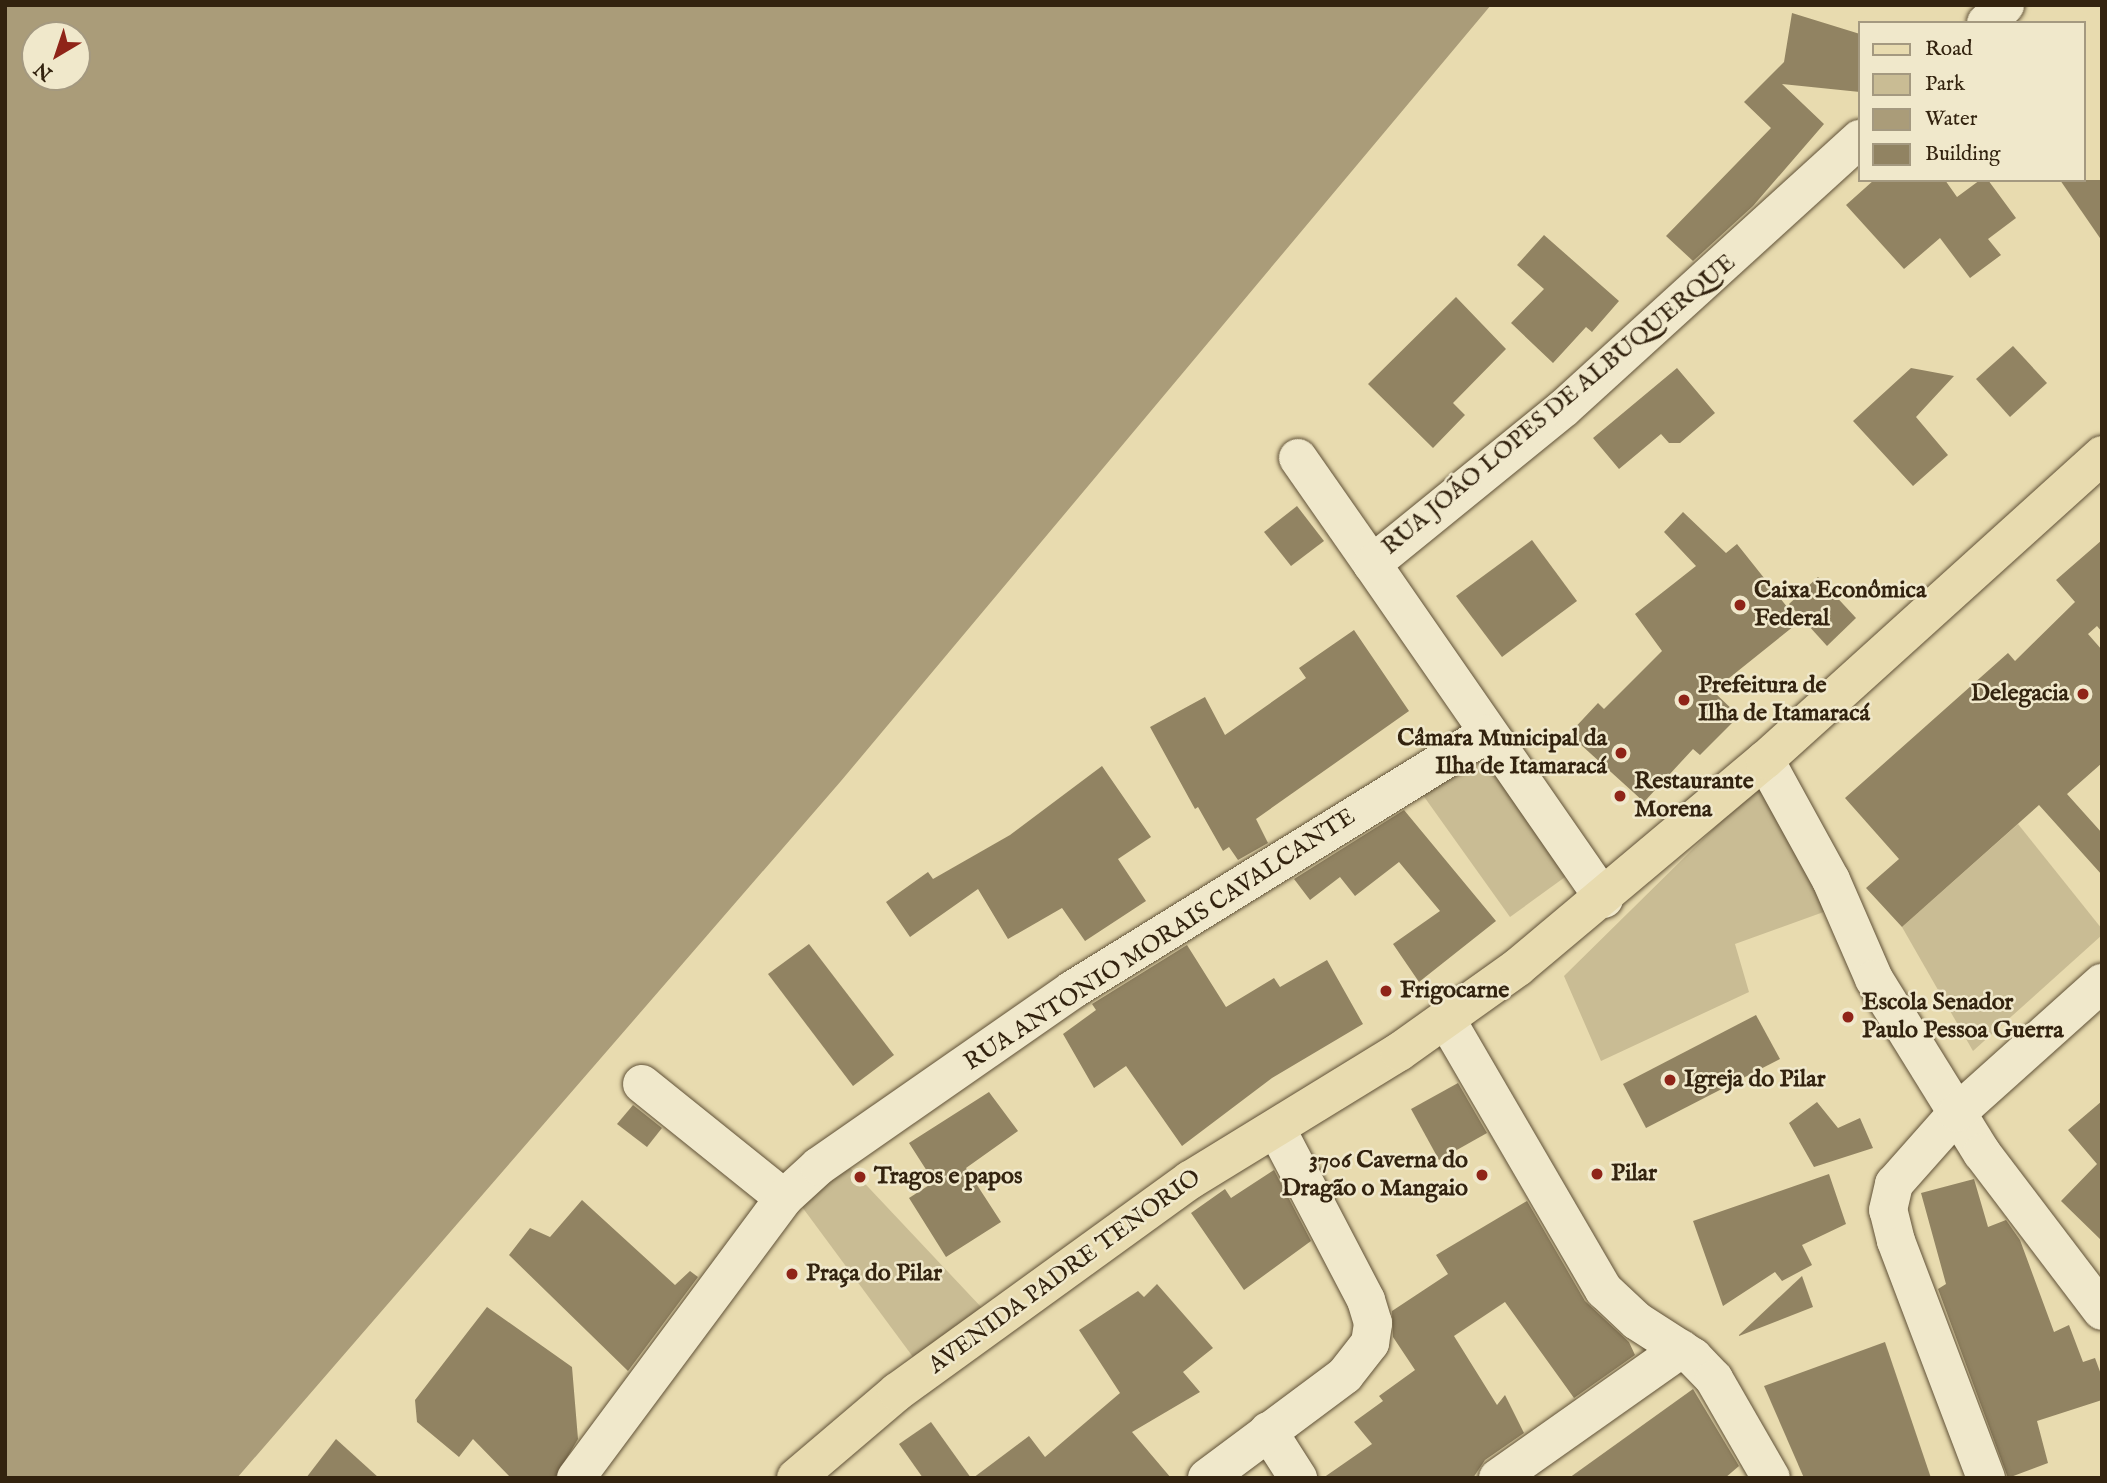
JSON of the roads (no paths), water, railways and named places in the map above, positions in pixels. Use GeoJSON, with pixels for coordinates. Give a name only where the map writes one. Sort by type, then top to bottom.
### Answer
{"type":"FeatureCollection","features":[{"type":"Feature","properties":{"kind":"main road","name":"AVENIDA PADRE TENORIO"},"geometry":{"type":"LineString","coordinates":[[796,1478],[897,1392],[1088,1253],[1190,1180],[1446,1019],[1604,899],[1765,760],[2102,456]]}},
{"type":"Feature","properties":{"kind":"street"},"geometry":{"type":"LineString","coordinates":[[1988,21],[2005,5]]}},
{"type":"Feature","properties":{"kind":"street","name":"RUA JOÃO LOPES DE ALBUQUERQUE"},"geometry":{"type":"LineString","coordinates":[[1604,899],[1486,734],[1372,564],[1564,408],[1858,141]]}},
{"type":"Feature","properties":{"kind":"street"},"geometry":{"type":"LineString","coordinates":[[1298,458],[1372,564]]}},
{"type":"Feature","properties":{"kind":"street","name":"RUA ANTONIO MORAIS CAVALCANTE"},"geometry":{"type":"LineString","coordinates":[[576,1478],[784,1198],[819,1166],[1072,990],[1486,734]]}},
{"type":"Feature","properties":{"kind":"street"},"geometry":{"type":"LineString","coordinates":[[1765,760],[1832,880],[1874,979],[1956,1113],[2056,1254],[2102,1311]]}},
{"type":"Feature","properties":{"kind":"street"},"geometry":{"type":"LineString","coordinates":[[1986,1478],[1896,1241],[1888,1210],[1894,1184],[1956,1113],[2102,983]]}},
{"type":"Feature","properties":{"kind":"street"},"geometry":{"type":"LineString","coordinates":[[1446,1019],[1604,1290],[1637,1321],[1681,1349],[1714,1379],[1771,1478]]}},
{"type":"Feature","properties":{"kind":"street"},"geometry":{"type":"LineString","coordinates":[[642,1084],[784,1198]]}},
{"type":"Feature","properties":{"kind":"street"},"geometry":{"type":"LineString","coordinates":[[1207,1478],[1360,1362],[1370,1343],[1373,1323],[1366,1300],[1276,1128]]}},
{"type":"Feature","properties":{"kind":"street"},"geometry":{"type":"LineString","coordinates":[[1498,1478],[1681,1349]]}},
{"type":"Feature","properties":{"kind":"street"},"geometry":{"type":"LineString","coordinates":[[1268,1431],[1298,1478]]}},
{"type":"Feature","properties":{"kind":"water"},"geometry":{"type":"Polygon","coordinates":[[[5,5],[1491,5],[841,781],[237,1478],[5,1478],[5,5]]]}},
{"type":"Feature","properties":{"kind":"place","name":"Caixa Econômica Federal"},"geometry":{"type":"Point","coordinates":[1740,605]}},
{"type":"Feature","properties":{"kind":"place","name":"Delegacia"},"geometry":{"type":"Point","coordinates":[2083,694]}},
{"type":"Feature","properties":{"kind":"place","name":"Prefeitura de Ilha de Itamaracá"},"geometry":{"type":"Point","coordinates":[1684,700]}},
{"type":"Feature","properties":{"kind":"place","name":"Câmara Municipal da Ilha de Itamaracá"},"geometry":{"type":"Point","coordinates":[1621,753]}},
{"type":"Feature","properties":{"kind":"place","name":"Restaurante Morena"},"geometry":{"type":"Point","coordinates":[1620,796]}},
{"type":"Feature","properties":{"kind":"place","name":"Frigocarne"},"geometry":{"type":"Point","coordinates":[1386,991]}},
{"type":"Feature","properties":{"kind":"place","name":"Escola Senador Paulo Pessoa Guerra"},"geometry":{"type":"Point","coordinates":[1848,1017]}},
{"type":"Feature","properties":{"kind":"place","name":"Igreja do Pilar"},"geometry":{"type":"Point","coordinates":[1670,1080]}},
{"type":"Feature","properties":{"kind":"place","name":"Pilar"},"geometry":{"type":"Point","coordinates":[1597,1174]}},
{"type":"Feature","properties":{"kind":"place","name":"3706 Caverna do Dragão o Mangaio"},"geometry":{"type":"Point","coordinates":[1482,1175]}},
{"type":"Feature","properties":{"kind":"place","name":"Tragos e papos"},"geometry":{"type":"Point","coordinates":[860,1177]}},
{"type":"Feature","properties":{"kind":"place","name":"Praça do Pilar"},"geometry":{"type":"Point","coordinates":[792,1274]}}]}
